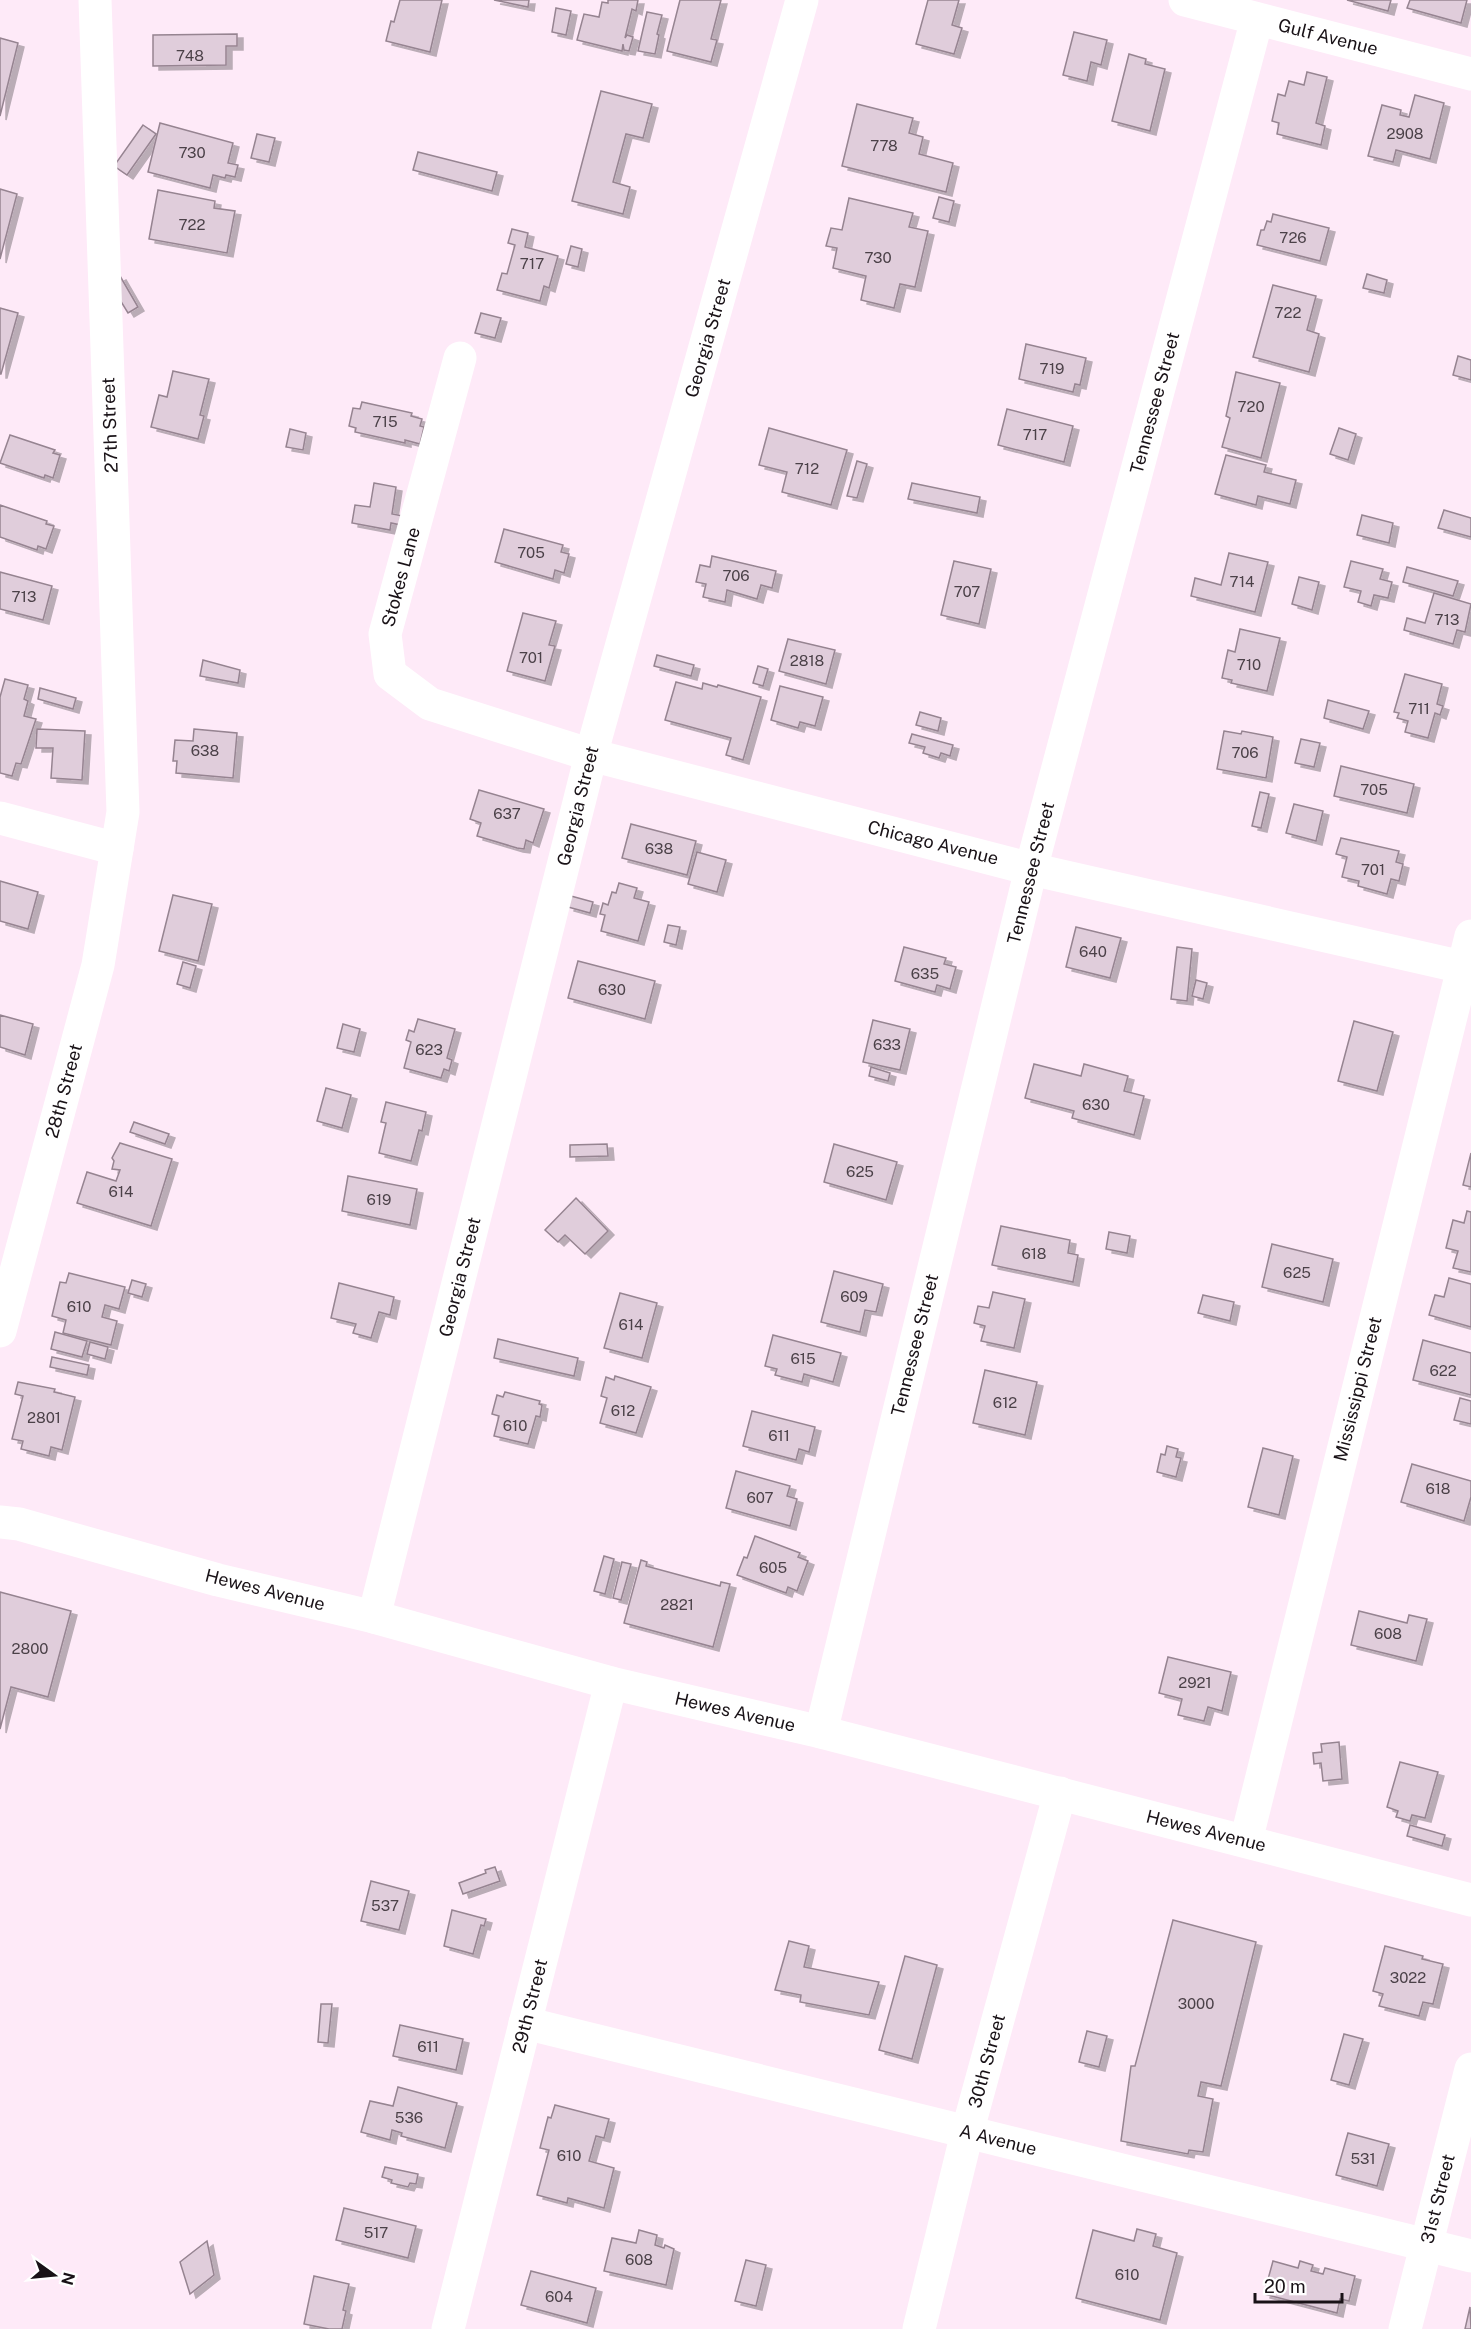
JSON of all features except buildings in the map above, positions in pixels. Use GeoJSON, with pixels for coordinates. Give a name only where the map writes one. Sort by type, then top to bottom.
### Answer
{"type":"FeatureCollection","features":[{"type":"Feature","properties":{"kind":"street","name":"27th Street"},"geometry":{"type":"LineString","coordinates":[[95,0],[123,812],[117,849]]}},
{"type":"Feature","properties":{"kind":"street","name":"Georgia Street"},"geometry":{"type":"LineString","coordinates":[[374,1617],[591,755],[802,0]]}},
{"type":"Feature","properties":{"kind":"street","name":"Gulf Avenue"},"geometry":{"type":"LineString","coordinates":[[1185,0],[1471,74]]}},
{"type":"Feature","properties":{"kind":"street","name":"Tennessee Street"},"geometry":{"type":"LineString","coordinates":[[821,1732],[1031,869],[1257,19]]}},
{"type":"Feature","properties":{"kind":"street","name":"Stokes Lane"},"geometry":{"type":"LineString","coordinates":[[460,358],[385,634],[390,674],[430,704],[503,728]]}},
{"type":"Feature","properties":{"kind":"street","name":"Chicago Avenue"},"geometry":{"type":"LineString","coordinates":[[503,728],[591,755],[1031,869],[1468,957]]}},
{"type":"Feature","properties":{"kind":"street"},"geometry":{"type":"LineString","coordinates":[[0,818],[117,849]]}},
{"type":"Feature","properties":{"kind":"street","name":"28th Street"},"geometry":{"type":"LineString","coordinates":[[0,1331],[98,965],[117,849]]}},
{"type":"Feature","properties":{"kind":"street","name":"Mississippi Street"},"geometry":{"type":"LineString","coordinates":[[1246,1841],[1468,957]]}},
{"type":"Feature","properties":{"kind":"street","name":"Hewes Avenue"},"geometry":{"type":"LineString","coordinates":[[0,1522],[19,1524],[218,1580],[374,1617],[611,1683],[821,1732],[1246,1841],[1470,1895]]}},
{"type":"Feature","properties":{"kind":"street","name":"29th Street"},"geometry":{"type":"LineString","coordinates":[[448,2329],[611,1683]]}},
{"type":"Feature","properties":{"kind":"street","name":"30th Street"},"geometry":{"type":"LineString","coordinates":[[919,2329],[967,2133],[1060,1793]]}},
{"type":"Feature","properties":{"kind":"street","name":"A Avenue"},"geometry":{"type":"LineString","coordinates":[[525,2023],[1471,2256]]}},
{"type":"Feature","properties":{"kind":"street","name":"31st Street"},"geometry":{"type":"LineString","coordinates":[[1405,2329],[1471,2069]]}}]}
